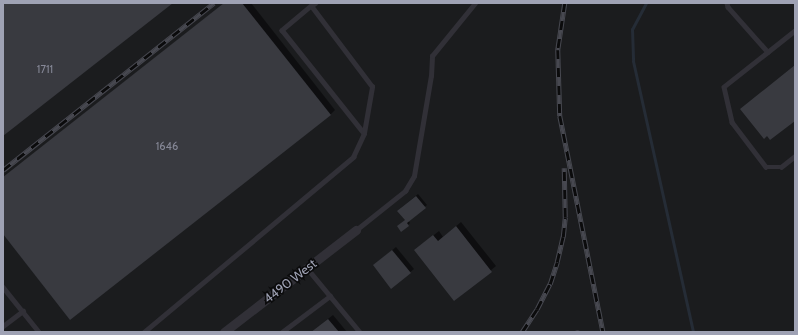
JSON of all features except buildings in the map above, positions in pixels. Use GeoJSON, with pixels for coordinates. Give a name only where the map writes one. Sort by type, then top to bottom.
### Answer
{"type":"FeatureCollection","features":[{"type":"Feature","properties":{"kind":"street","name":"4490 West"},"geometry":{"type":"LineString","coordinates":[[224,332],[356,230]]}},
{"type":"Feature","properties":{"kind":"lane"},"geometry":{"type":"LineString","coordinates":[[315,3],[282,30],[364,133]]}},
{"type":"Feature","properties":{"kind":"lane"},"geometry":{"type":"LineString","coordinates":[[356,230],[405,191],[414,176],[431,76],[432,56],[475,3]]}},
{"type":"Feature","properties":{"kind":"lane"},"geometry":{"type":"LineString","coordinates":[[727,3],[728,7],[768,52]]}},
{"type":"Feature","properties":{"kind":"lane"},"geometry":{"type":"LineString","coordinates":[[144,332],[353,157],[364,133],[372,87],[311,6]]}},
{"type":"Feature","properties":{"kind":"lane"},"geometry":{"type":"LineString","coordinates":[[795,31],[724,87],[732,122],[766,167],[781,167],[795,156]]}},
{"type":"Feature","properties":{"kind":"lane"},"geometry":{"type":"LineString","coordinates":[[307,268],[360,332]]}},
{"type":"Feature","properties":{"kind":"lane"},"geometry":{"type":"LineString","coordinates":[[3,287],[39,332]]}},
{"type":"Feature","properties":{"kind":"lane"},"geometry":{"type":"LineString","coordinates":[[282,332],[330,296]]}},
{"type":"Feature","properties":{"kind":"lane"},"geometry":{"type":"LineString","coordinates":[[3,326],[23,311]]}},
{"type":"Feature","properties":{"kind":"shaded area"},"geometry":{"type":"Polygon","coordinates":[[[3,3],[795,3],[795,332],[3,332],[3,3]]]}},
{"type":"Feature","properties":{"kind":"waterway"},"geometry":{"type":"LineString","coordinates":[[646,3],[632,29],[633,61],[693,332]]}},
{"type":"Feature","properties":{"kind":"railway"},"geometry":{"type":"LineString","coordinates":[[3,170],[214,3]]}},
{"type":"Feature","properties":{"kind":"railway"},"geometry":{"type":"LineString","coordinates":[[565,3],[558,50],[560,116],[603,332]]}},
{"type":"Feature","properties":{"kind":"railway"},"geometry":{"type":"LineString","coordinates":[[522,332],[537,309],[550,284],[557,262],[563,237],[565,217],[564,168]]}}]}
